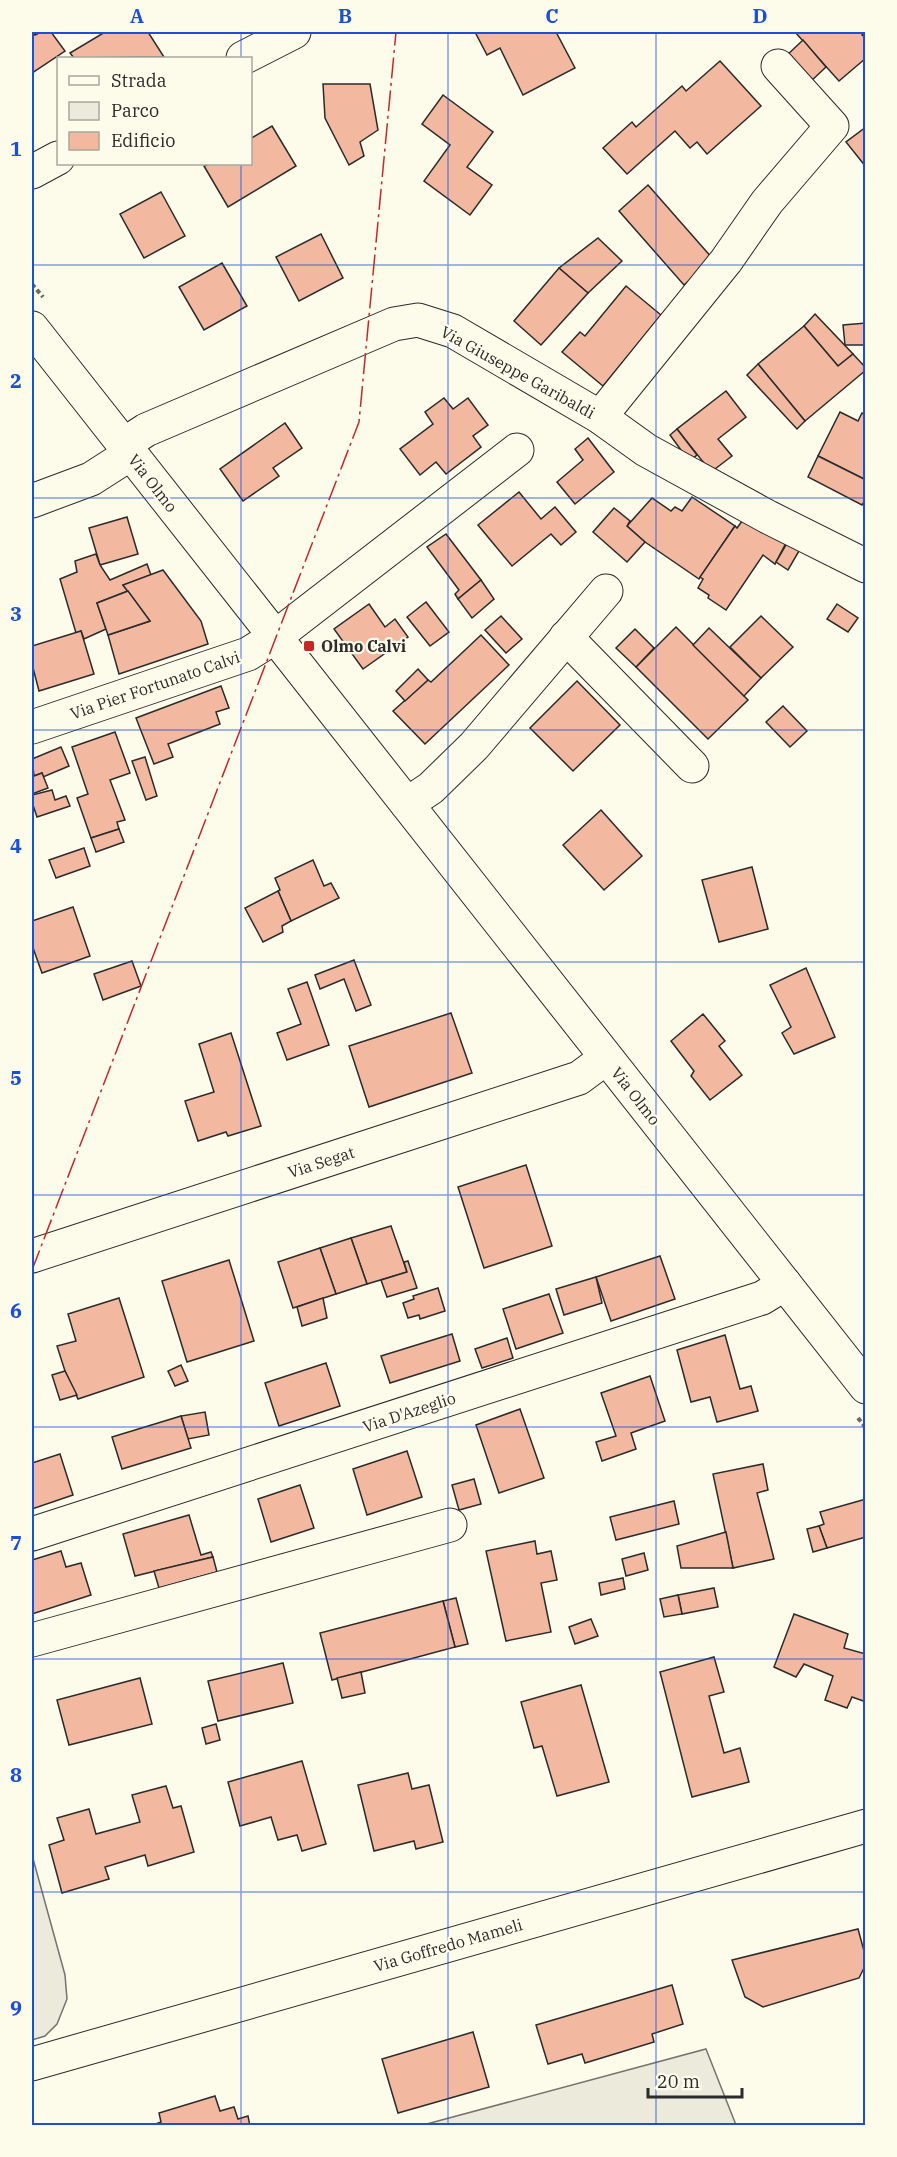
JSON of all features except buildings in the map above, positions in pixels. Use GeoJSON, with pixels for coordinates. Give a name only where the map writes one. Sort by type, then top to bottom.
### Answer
{"type":"FeatureCollection","features":[{"type":"Feature","properties":{"kind":"street"},"geometry":{"type":"LineString","coordinates":[[245,57],[294,32]]}},
{"type":"Feature","properties":{"kind":"street"},"geometry":{"type":"LineString","coordinates":[[600,417],[726,261],[767,202],[832,126],[778,66]]}},
{"type":"Feature","properties":{"kind":"street"},"geometry":{"type":"LineString","coordinates":[[32,172],[57,159]]}},
{"type":"Feature","properties":{"kind":"street","name":"Via Giuseppe Garibaldi"},"geometry":{"type":"LineString","coordinates":[[32,501],[91,479],[146,430],[394,324],[418,320],[453,332],[600,417],[646,450],[768,517],[866,566]]}},
{"type":"Feature","properties":{"kind":"street","name":"Via Olmo"},"geometry":{"type":"LineString","coordinates":[[32,328],[866,1387]]}},
{"type":"Feature","properties":{"kind":"street"},"geometry":{"type":"LineString","coordinates":[[275,637],[517,450]]}},
{"type":"Feature","properties":{"kind":"street"},"geometry":{"type":"LineString","coordinates":[[407,804],[431,788],[474,746],[606,591]]}},
{"type":"Feature","properties":{"kind":"street","name":"Via Pier Fortunato Calvi"},"geometry":{"type":"LineString","coordinates":[[32,726],[248,654],[275,637]]}},
{"type":"Feature","properties":{"kind":"street"},"geometry":{"type":"LineString","coordinates":[[567,637],[692,766]]}},
{"type":"Feature","properties":{"kind":"street","name":"Via Segat"},"geometry":{"type":"LineString","coordinates":[[32,1256],[579,1078],[606,1058]]}},
{"type":"Feature","properties":{"kind":"street","name":"Via D'Azeglio"},"geometry":{"type":"LineString","coordinates":[[32,1534],[762,1298],[785,1284]]}},
{"type":"Feature","properties":{"kind":"street"},"geometry":{"type":"LineString","coordinates":[[32,1640],[450,1525]]}},
{"type":"Feature","properties":{"kind":"street","name":"Via Goffredo Mameli"},"geometry":{"type":"LineString","coordinates":[[32,2064],[866,1826]]}},
{"type":"Feature","properties":{"kind":"green space"},"geometry":{"type":"Polygon","coordinates":[[[32,1855],[65,1975],[67,1999],[57,2024],[45,2036],[32,2040],[32,1855]]]}},
{"type":"Feature","properties":{"kind":"green space"},"geometry":{"type":"Polygon","coordinates":[[[706,2049],[736,2125],[423,2125],[706,2049]]]}},
{"type":"Feature","properties":{"kind":"power"},"geometry":{"type":"LineString","coordinates":[[32,1270],[359,422],[396,32]]}},
{"type":"Feature","properties":{"kind":"place","name":"Olmo Calvi"},"geometry":{"type":"Point","coordinates":[309,646]}}]}
